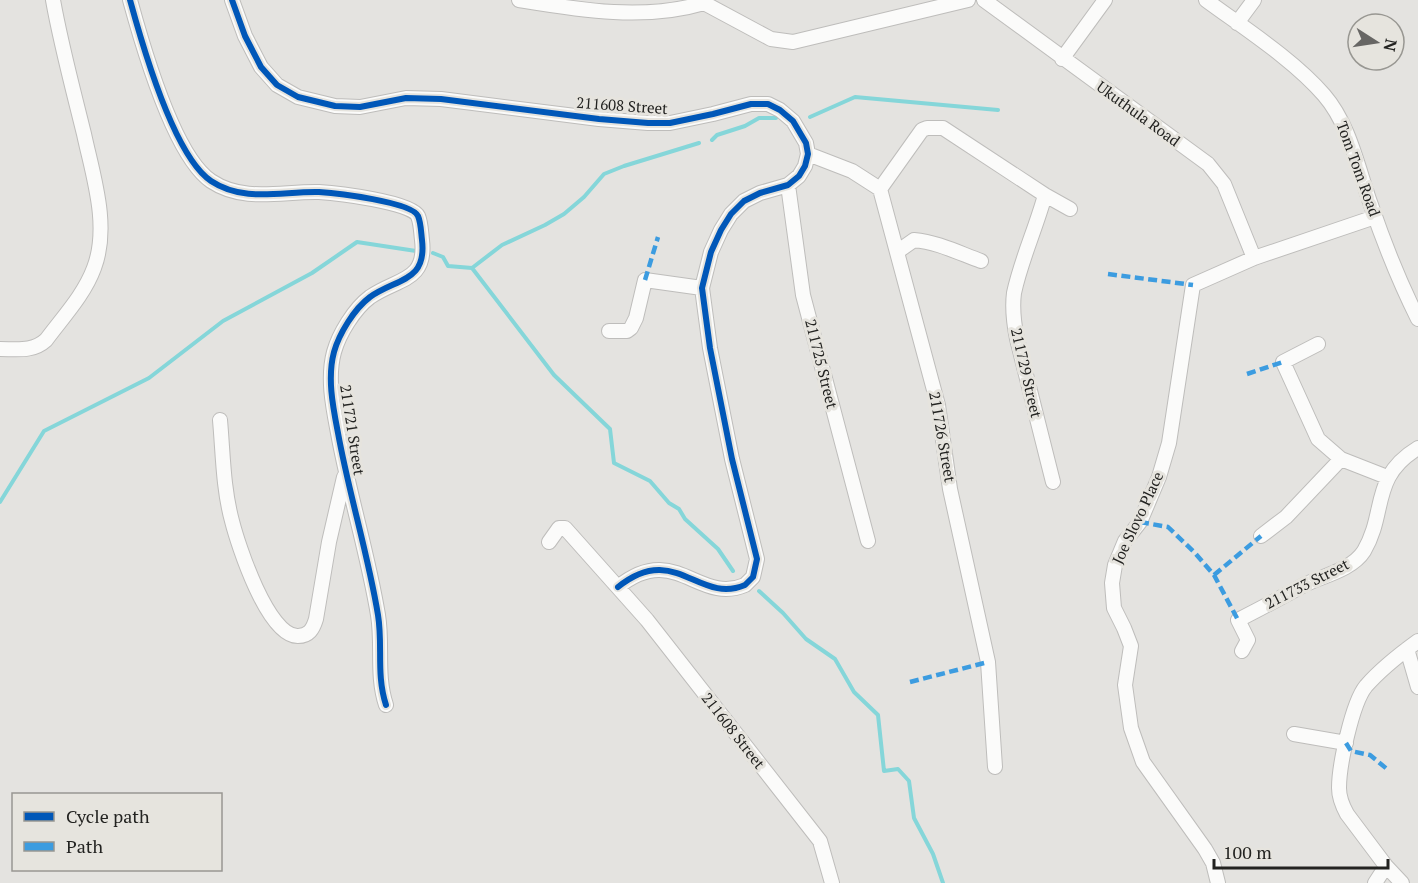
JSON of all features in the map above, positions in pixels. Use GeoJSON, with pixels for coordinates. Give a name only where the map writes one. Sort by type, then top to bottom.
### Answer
{"type":"FeatureCollection","features":[{"type":"Feature","properties":{"kind":"street"},"geometry":{"type":"LineString","coordinates":[[0,349],[32,348],[46,340],[86,287],[95,267],[101,238],[97,193],[53,0]]}},
{"type":"Feature","properties":{"kind":"street","name":"211721 Street"},"geometry":{"type":"LineString","coordinates":[[130,0],[143,46],[177,135],[195,163],[210,180],[228,190],[247,194],[267,196],[320,192],[383,201],[410,208],[419,217],[424,252],[420,265],[408,277],[369,298],[352,317],[334,350],[331,378],[334,412],[345,472],[378,615],[381,648],[380,678],[386,705]]}},
{"type":"Feature","properties":{"kind":"street","name":"211608 Street"},"geometry":{"type":"LineString","coordinates":[[232,0],[245,36],[261,67],[278,85],[298,97],[334,106],[360,107],[406,98],[441,99],[648,123],[670,123],[751,104],[768,104],[793,121],[802,133],[808,154]]}},
{"type":"Feature","properties":{"kind":"street"},"geometry":{"type":"LineString","coordinates":[[519,0],[610,12],[637,13],[692,7],[704,2],[771,39],[793,42],[968,0]]}},
{"type":"Feature","properties":{"kind":"street","name":"Ukuthula Road"},"geometry":{"type":"LineString","coordinates":[[984,0],[1208,164],[1224,184],[1254,258]]}},
{"type":"Feature","properties":{"kind":"street"},"geometry":{"type":"LineString","coordinates":[[1062,58],[1105,0]]}},
{"type":"Feature","properties":{"kind":"street","name":"Tom Tom Road"},"geometry":{"type":"LineString","coordinates":[[1206,0],[1296,68],[1324,95],[1336,112],[1375,217],[1418,320]]}},
{"type":"Feature","properties":{"kind":"street"},"geometry":{"type":"LineString","coordinates":[[1237,23],[1254,0]]}},
{"type":"Feature","properties":{"kind":"street"},"geometry":{"type":"LineString","coordinates":[[618,587],[632,576],[646,570],[658,570],[682,574],[715,588],[737,589],[745,585],[756,570],[757,559],[732,459],[710,348],[702,288],[711,252],[731,214],[744,201],[760,193],[788,185],[799,176],[808,154],[852,171],[880,189],[922,130],[936,127],[943,128],[1070,209]]}},
{"type":"Feature","properties":{"kind":"street","name":"211725 Street"},"geometry":{"type":"LineString","coordinates":[[788,185],[803,295],[868,541]]}},
{"type":"Feature","properties":{"kind":"street","name":"211726 Street"},"geometry":{"type":"LineString","coordinates":[[880,189],[938,405],[952,500],[988,662],[995,767]]}},
{"type":"Feature","properties":{"kind":"street","name":"211729 Street"},"geometry":{"type":"LineString","coordinates":[[1045,195],[1018,278],[1013,315],[1053,482]]}},
{"type":"Feature","properties":{"kind":"street","name":"Joe Slovo Place"},"geometry":{"type":"LineString","coordinates":[[1218,883],[1213,863],[1143,762],[1131,728],[1125,685],[1131,646],[1114,609],[1112,583],[1116,565],[1125,540],[1140,522],[1159,477],[1169,443],[1193,285],[1254,258],[1375,217]]}},
{"type":"Feature","properties":{"kind":"street"},"geometry":{"type":"LineString","coordinates":[[897,252],[914,240],[942,246],[981,261]]}},
{"type":"Feature","properties":{"kind":"street"},"geometry":{"type":"LineString","coordinates":[[609,331],[627,331],[633,324],[645,280],[702,288]]}},
{"type":"Feature","properties":{"kind":"street"},"geometry":{"type":"LineString","coordinates":[[1318,344],[1283,362],[1318,440],[1341,459],[1388,477]]}},
{"type":"Feature","properties":{"kind":"street"},"geometry":{"type":"LineString","coordinates":[[220,420],[224,474],[232,521],[254,584],[281,629],[291,636],[306,634],[313,629],[327,551],[345,472]]}},
{"type":"Feature","properties":{"kind":"street","name":"211733 Street"},"geometry":{"type":"LineString","coordinates":[[1242,651],[1248,640],[1238,620],[1348,565],[1363,553],[1388,477],[1398,464],[1418,448]]}},
{"type":"Feature","properties":{"kind":"street"},"geometry":{"type":"LineString","coordinates":[[1261,536],[1286,518],[1341,459]]}},
{"type":"Feature","properties":{"kind":"street","name":"211608 Street"},"geometry":{"type":"LineString","coordinates":[[549,542],[559,528],[566,528],[618,587],[820,841],[832,883]]}},
{"type":"Feature","properties":{"kind":"street"},"geometry":{"type":"LineString","coordinates":[[1412,645],[1418,687]]}},
{"type":"Feature","properties":{"kind":"street"},"geometry":{"type":"LineString","coordinates":[[1402,883],[1386,866],[1342,805],[1338,786],[1346,742],[1358,699],[1366,686],[1412,645]]}},
{"type":"Feature","properties":{"kind":"street"},"geometry":{"type":"LineString","coordinates":[[1294,734],[1346,742]]}},
{"type":"Feature","properties":{"kind":"street"},"geometry":{"type":"LineString","coordinates":[[1375,883],[1386,866]]}},
{"type":"Feature","properties":{"kind":"waterway"},"geometry":{"type":"LineString","coordinates":[[810,117],[855,97],[998,110]]}},
{"type":"Feature","properties":{"kind":"waterway"},"geometry":{"type":"LineString","coordinates":[[712,140],[717,135],[745,126],[759,118],[776,118]]}},
{"type":"Feature","properties":{"kind":"waterway"},"geometry":{"type":"LineString","coordinates":[[472,268],[502,245],[564,214],[584,197],[604,174],[699,143]]}},
{"type":"Feature","properties":{"kind":"waterway"},"geometry":{"type":"LineString","coordinates":[[0,502],[44,431],[149,378],[223,321],[312,273],[357,242],[416,251]]}},
{"type":"Feature","properties":{"kind":"waterway"},"geometry":{"type":"LineString","coordinates":[[433,253],[443,257],[448,266],[472,268],[554,375],[610,429],[614,463],[650,481],[669,503],[679,509],[685,519],[718,549],[733,571]]}},
{"type":"Feature","properties":{"kind":"waterway"},"geometry":{"type":"LineString","coordinates":[[759,591],[806,639],[835,659],[854,692],[878,715],[884,771],[898,769],[909,781],[914,818],[933,854],[943,883]]}},
{"type":"Feature","properties":{"kind":"marked path"},"geometry":{"type":"LineString","coordinates":[[645,280],[658,237]]}},
{"type":"Feature","properties":{"kind":"marked path"},"geometry":{"type":"LineString","coordinates":[[1108,274],[1193,285]]}},
{"type":"Feature","properties":{"kind":"marked path"},"geometry":{"type":"LineString","coordinates":[[1247,374],[1283,362]]}},
{"type":"Feature","properties":{"kind":"marked path"},"geometry":{"type":"LineString","coordinates":[[1140,522],[1168,527],[1195,553],[1214,575],[1238,620]]}},
{"type":"Feature","properties":{"kind":"marked path"},"geometry":{"type":"LineString","coordinates":[[1214,575],[1261,536]]}},
{"type":"Feature","properties":{"kind":"marked path"},"geometry":{"type":"LineString","coordinates":[[910,682],[988,662]]}},
{"type":"Feature","properties":{"kind":"marked path"},"geometry":{"type":"LineString","coordinates":[[1346,743],[1351,751],[1370,755],[1387,769]]}},
{"type":"Feature","properties":{"kind":"cycle path"},"geometry":{"type":"LineString","coordinates":[[130,0],[151,70],[172,124],[197,168],[211,181],[224,188],[250,194],[319,192],[373,199],[402,206],[418,216],[422,240],[420,264],[408,277],[370,297],[358,308],[339,338],[331,372],[334,413],[378,615],[380,671],[386,705]]}},
{"type":"Feature","properties":{"kind":"cycle path"},"geometry":{"type":"LineString","coordinates":[[232,0],[245,36],[261,67],[277,85],[298,97],[335,106],[360,107],[406,98],[441,99],[599,119],[670,123],[751,104],[768,104],[793,121],[806,143],[808,154],[805,166],[799,176],[788,185],[760,193],[744,201],[731,214],[711,252],[702,288],[710,348],[732,459],[757,559],[753,577],[745,585],[728,589],[713,587],[671,571],[655,570],[638,575],[618,587]]}}]}
